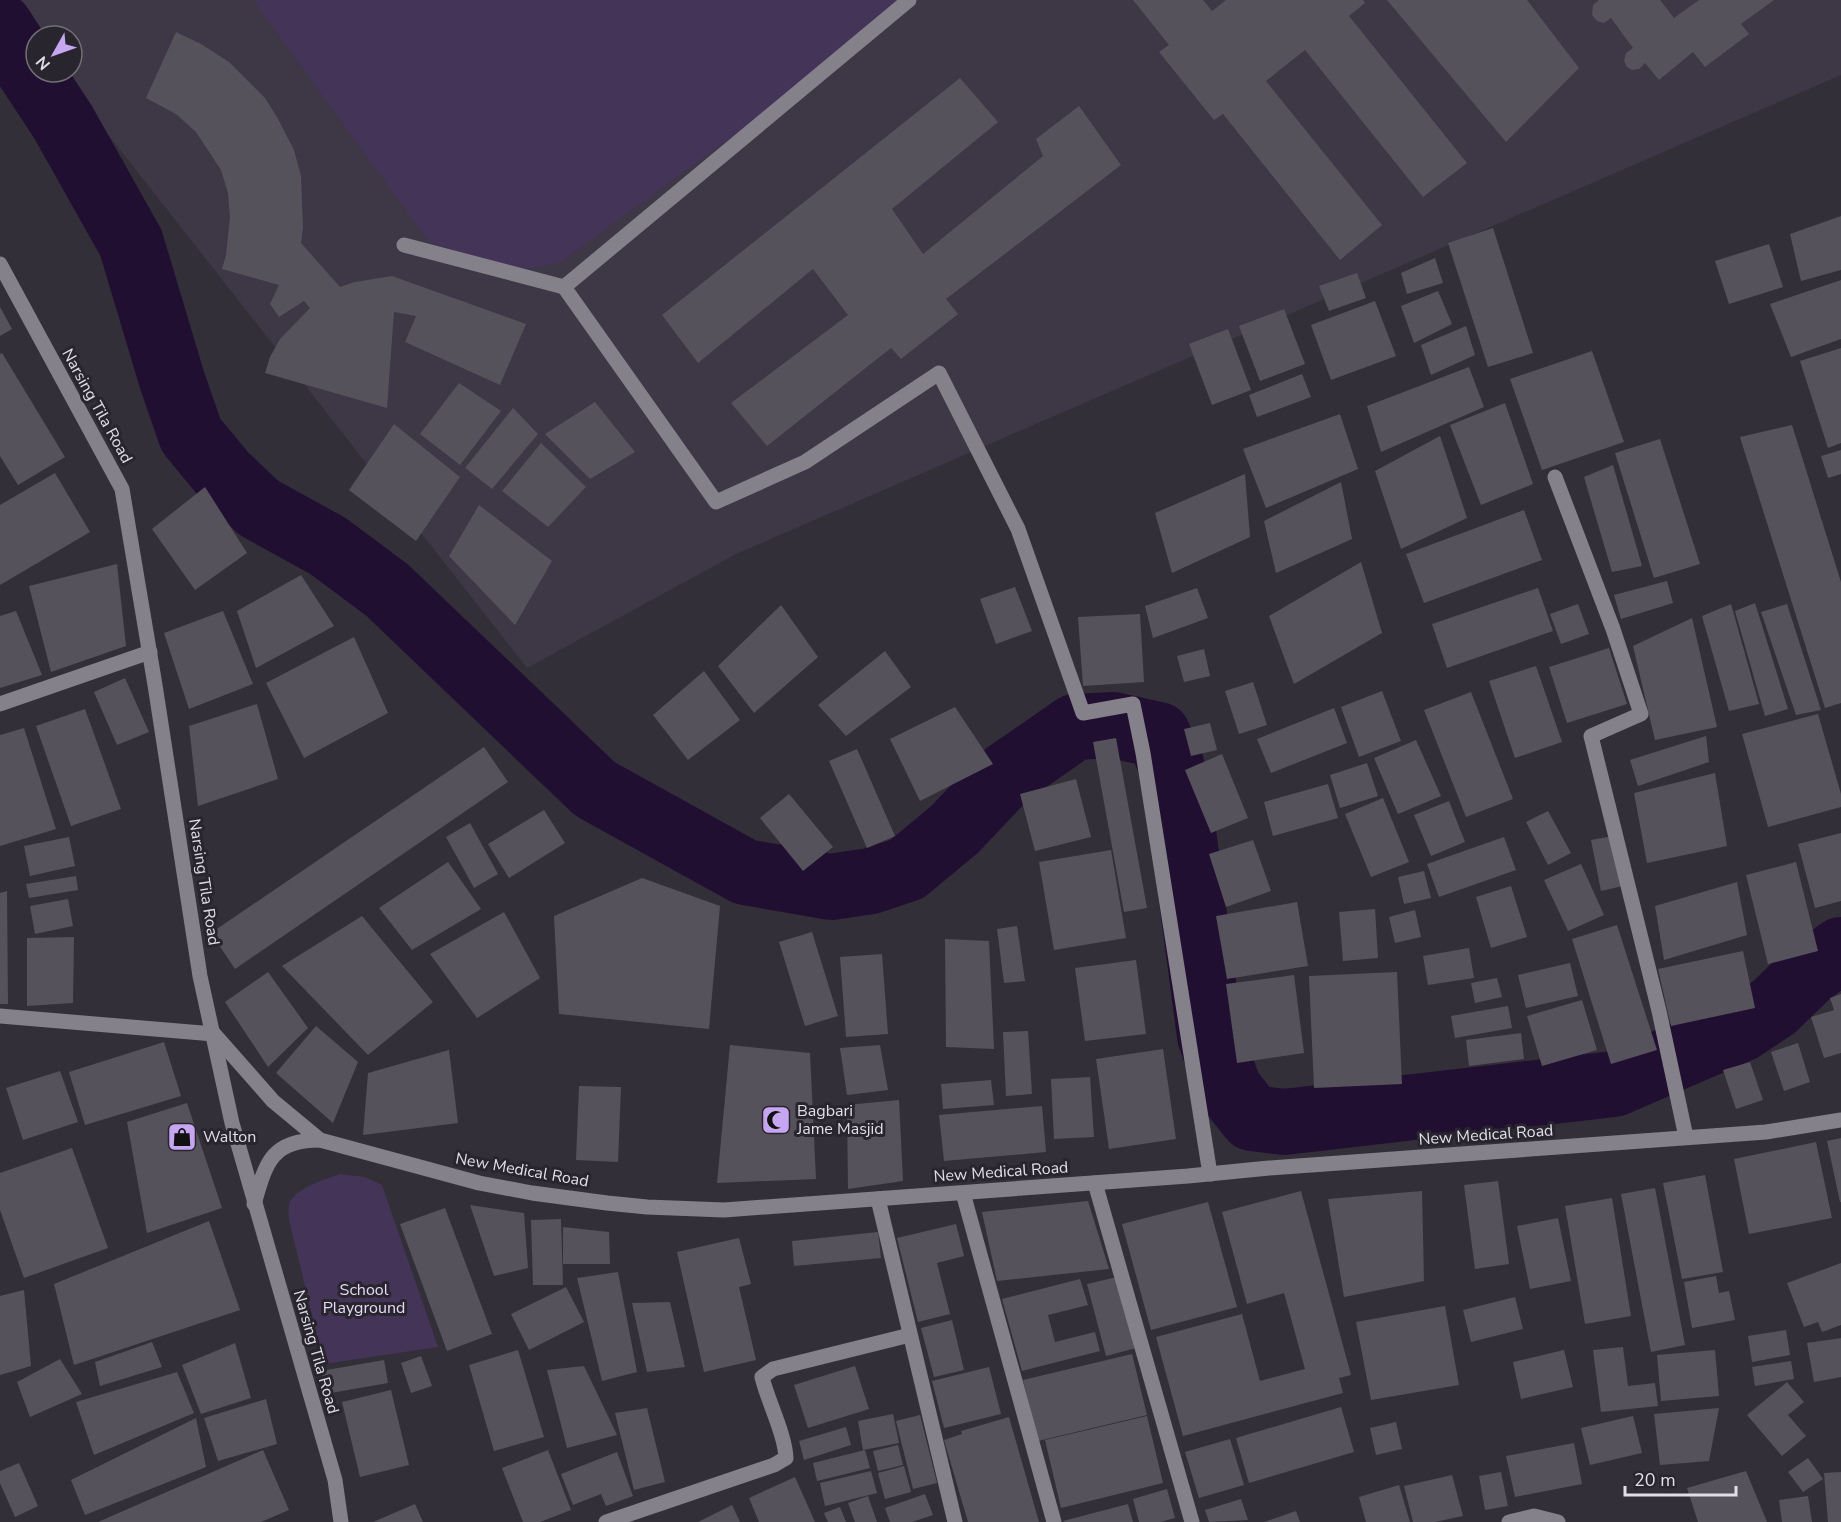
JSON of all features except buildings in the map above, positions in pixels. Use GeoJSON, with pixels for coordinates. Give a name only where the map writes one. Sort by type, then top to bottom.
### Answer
{"type":"FeatureCollection","features":[{"type":"Feature","properties":{"kind":"street"},"geometry":{"type":"LineString","coordinates":[[564,287],[909,0]]}},
{"type":"Feature","properties":{"kind":"street"},"geometry":{"type":"LineString","coordinates":[[404,245],[564,287],[716,502],[805,462],[939,373],[1018,529],[1083,713],[1133,704],[1143,753],[1210,1174]]}},
{"type":"Feature","properties":{"kind":"street","name":"Narsing Tila Road"},"geometry":{"type":"LineString","coordinates":[[0,264],[122,489],[150,652],[200,975],[232,1124],[334,1480],[341,1522]]}},
{"type":"Feature","properties":{"kind":"street"},"geometry":{"type":"LineString","coordinates":[[1555,477],[1613,629],[1641,714],[1591,736],[1659,1011],[1686,1137]]}},
{"type":"Feature","properties":{"kind":"street"},"geometry":{"type":"LineString","coordinates":[[0,704],[150,652]]}},
{"type":"Feature","properties":{"kind":"street"},"geometry":{"type":"LineString","coordinates":[[0,1016],[214,1034]]}},
{"type":"Feature","properties":{"kind":"street","name":"New Medical Road"},"geometry":{"type":"LineString","coordinates":[[214,1034],[273,1101],[320,1140],[479,1183],[532,1193],[648,1207],[723,1210],[878,1199],[1766,1132],[1841,1120]]}},
{"type":"Feature","properties":{"kind":"street"},"geometry":{"type":"LineString","coordinates":[[254,1204],[263,1172],[272,1157],[283,1147],[292,1143],[320,1140]]}},
{"type":"Feature","properties":{"kind":"street"},"geometry":{"type":"LineString","coordinates":[[1095,1183],[1192,1522]]}},
{"type":"Feature","properties":{"kind":"street"},"geometry":{"type":"LineString","coordinates":[[963,1192],[1053,1522]]}},
{"type":"Feature","properties":{"kind":"street"},"geometry":{"type":"LineString","coordinates":[[878,1199],[956,1522]]}},
{"type":"Feature","properties":{"kind":"street"},"geometry":{"type":"LineString","coordinates":[[606,1522],[774,1465],[786,1458],[786,1448],[767,1398],[762,1377],[773,1370],[910,1335]]}},
{"type":"Feature","properties":{"kind":"street"},"geometry":{"type":"LineString","coordinates":[[1509,1522],[1534,1516],[1558,1522]]}},
{"type":"Feature","properties":{"kind":"shaded area"},"geometry":{"type":"Polygon","coordinates":[[[2,0],[1841,0],[1841,75],[736,554],[527,668],[68,84],[84,84],[84,24],[24,24],[24,28],[2,0]]]}},
{"type":"Feature","properties":{"kind":"green space"},"geometry":{"type":"Polygon","coordinates":[[[253,0],[920,0],[559,263],[518,271],[429,242],[253,0]]]}},
{"type":"Feature","properties":{"kind":"green space","name":"School Playground"},"geometry":{"type":"Polygon","coordinates":[[[340,1174],[365,1177],[382,1185],[438,1347],[324,1364],[289,1220],[289,1207],[291,1199],[303,1189],[340,1174]]]}},
{"type":"Feature","properties":{"kind":"waterway"},"geometry":{"type":"LineString","coordinates":[[0,26],[63,122],[131,243],[191,435],[224,475],[259,508],[328,546],[387,590],[595,789],[745,872],[831,887],[871,881],[907,869],[955,829],[1007,774],[1075,727],[1113,725],[1158,735],[1171,764],[1180,809],[1210,1036],[1229,1089],[1252,1118],[1284,1122],[1614,1084],[1741,1029],[1774,1007],[1809,973],[1841,950]]}},
{"type":"Feature","properties":{"kind":"place","name":"Bagbari Jame Masjid"},"geometry":{"type":"Point","coordinates":[776,1120]}},
{"type":"Feature","properties":{"kind":"place","name":"Walton"},"geometry":{"type":"Point","coordinates":[182,1137]}}]}
